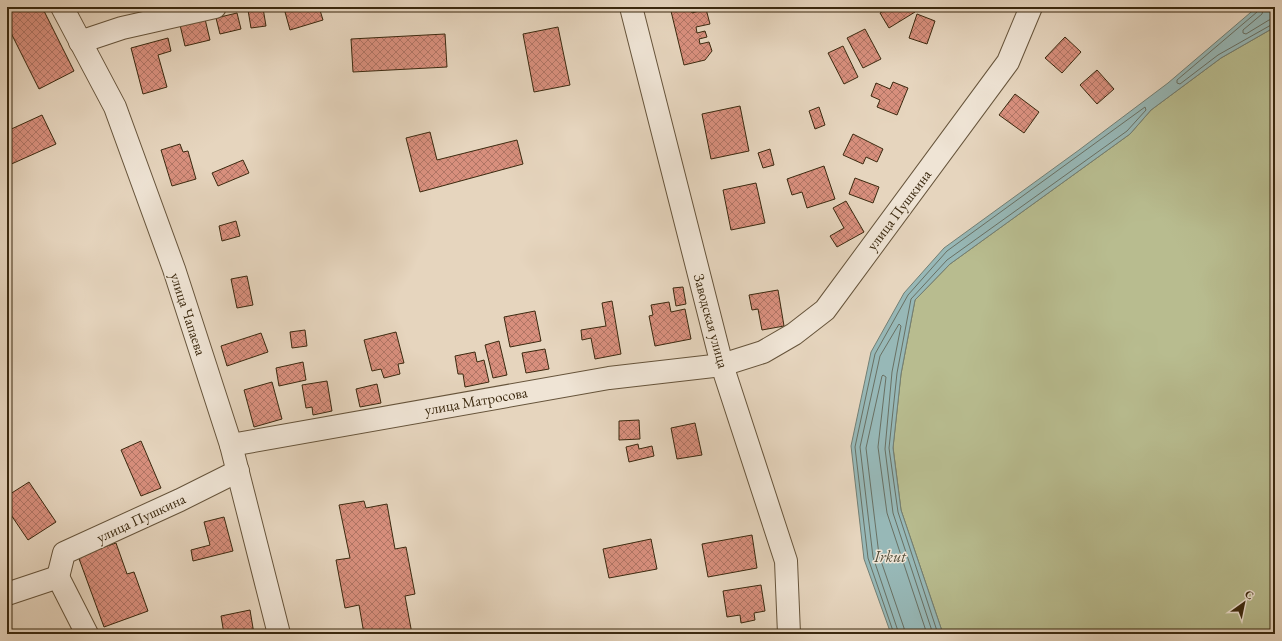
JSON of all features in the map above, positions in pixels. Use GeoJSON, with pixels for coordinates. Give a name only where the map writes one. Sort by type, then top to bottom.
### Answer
{"type":"FeatureCollection","features":[{"type":"Feature","properties":{"kind":"street","name":"улица Чапаева"},"geometry":{"type":"LineString","coordinates":[[62,7],[115,108],[174,269],[231,445],[279,634]]}},
{"type":"Feature","properties":{"kind":"street"},"geometry":{"type":"LineString","coordinates":[[80,42],[122,28],[215,7]]}},
{"type":"Feature","properties":{"kind":"street","name":"Заводская улица"},"geometry":{"type":"LineString","coordinates":[[631,7],[722,365],[786,561],[789,634]]}},
{"type":"Feature","properties":{"kind":"street","name":"улица Пушкина"},"geometry":{"type":"LineString","coordinates":[[722,365],[763,352],[794,334],[825,310],[1008,62],[1031,7]]}},
{"type":"Feature","properties":{"kind":"street","name":"улица Матросова"},"geometry":{"type":"LineString","coordinates":[[231,445],[609,378],[722,365]]}},
{"type":"Feature","properties":{"kind":"street","name":"улица Пушкина"},"geometry":{"type":"LineString","coordinates":[[58,577],[64,553],[238,472]]}},
{"type":"Feature","properties":{"kind":"street"},"geometry":{"type":"LineString","coordinates":[[7,594],[58,577],[87,634]]}},
{"type":"Feature","properties":{"kind":"green space"},"geometry":{"type":"Polygon","coordinates":[[[1275,27],[1275,634],[943,634],[901,510],[893,447],[901,374],[915,300],[950,264],[1130,134],[1151,110],[1221,58],[1275,27]]]}},
{"type":"Feature","properties":{"kind":"water","name":"Irkut"},"geometry":{"type":"Polygon","coordinates":[[[1257,7],[1275,7],[1275,27],[1221,58],[1151,110],[1130,134],[950,264],[915,300],[901,374],[893,448],[901,510],[943,634],[891,634],[864,559],[851,446],[871,352],[904,293],[944,248],[1168,83],[1257,7]]]}},
{"type":"Feature","properties":{"kind":"building"},"geometry":{"type":"Polygon","coordinates":[[[7,7],[42,7],[74,71],[39,89],[7,25],[7,7]]]}},
{"type":"Feature","properties":{"kind":"building"},"geometry":{"type":"Polygon","coordinates":[[[301,7],[319,7],[323,20],[290,30],[285,12],[301,7]]]}},
{"type":"Feature","properties":{"kind":"building"},"geometry":{"type":"Polygon","coordinates":[[[670,7],[691,7],[692,13],[706,9],[710,24],[696,27],[697,33],[705,31],[707,37],[699,39],[700,44],[709,42],[712,51],[705,60],[684,65],[670,7]]]}},
{"type":"Feature","properties":{"kind":"building"},"geometry":{"type":"Polygon","coordinates":[[[891,7],[912,7],[915,12],[889,28],[880,13],[891,7]]]}},
{"type":"Feature","properties":{"kind":"building"},"geometry":{"type":"Polygon","coordinates":[[[263,8],[266,26],[251,28],[248,10],[263,8]]]}},
{"type":"Feature","properties":{"kind":"building"},"geometry":{"type":"Polygon","coordinates":[[[237,13],[241,29],[220,34],[216,18],[237,13]]]}},
{"type":"Feature","properties":{"kind":"building"},"geometry":{"type":"Polygon","coordinates":[[[917,14],[935,21],[927,44],[909,38],[917,14]]]}},
{"type":"Feature","properties":{"kind":"building"},"geometry":{"type":"Polygon","coordinates":[[[205,19],[210,40],[185,46],[180,25],[205,19]]]}},
{"type":"Feature","properties":{"kind":"building"},"geometry":{"type":"Polygon","coordinates":[[[558,27],[570,85],[534,92],[523,34],[558,27]]]}},
{"type":"Feature","properties":{"kind":"building"},"geometry":{"type":"Polygon","coordinates":[[[865,29],[881,59],[863,68],[847,38],[865,29]]]}},
{"type":"Feature","properties":{"kind":"building"},"geometry":{"type":"Polygon","coordinates":[[[445,34],[447,67],[353,72],[351,39],[445,34]]]}},
{"type":"Feature","properties":{"kind":"building"},"geometry":{"type":"Polygon","coordinates":[[[1065,37],[1081,52],[1062,73],[1045,58],[1065,37]]]}},
{"type":"Feature","properties":{"kind":"building"},"geometry":{"type":"Polygon","coordinates":[[[168,38],[171,51],[158,55],[167,87],[143,94],[131,48],[168,38]]]}},
{"type":"Feature","properties":{"kind":"building"},"geometry":{"type":"Polygon","coordinates":[[[843,46],[858,77],[844,84],[828,53],[843,46]]]}},
{"type":"Feature","properties":{"kind":"building"},"geometry":{"type":"Polygon","coordinates":[[[1097,70],[1114,89],[1097,104],[1080,85],[1097,70]]]}},
{"type":"Feature","properties":{"kind":"building"},"geometry":{"type":"Polygon","coordinates":[[[893,82],[908,88],[897,115],[877,107],[880,100],[871,96],[876,83],[890,89],[893,82]]]}},
{"type":"Feature","properties":{"kind":"building"},"geometry":{"type":"Polygon","coordinates":[[[1015,94],[1039,112],[1024,133],[999,115],[1015,94]]]}},
{"type":"Feature","properties":{"kind":"building"},"geometry":{"type":"Polygon","coordinates":[[[740,106],[749,151],[711,159],[702,114],[740,106]]]}},
{"type":"Feature","properties":{"kind":"building"},"geometry":{"type":"Polygon","coordinates":[[[819,107],[825,125],[815,129],[809,111],[819,107]]]}},
{"type":"Feature","properties":{"kind":"building"},"geometry":{"type":"Polygon","coordinates":[[[42,115],[56,144],[7,166],[7,131],[42,115]]]}},
{"type":"Feature","properties":{"kind":"building"},"geometry":{"type":"Polygon","coordinates":[[[430,132],[437,160],[517,140],[523,164],[420,192],[406,138],[430,132]]]}},
{"type":"Feature","properties":{"kind":"building"},"geometry":{"type":"Polygon","coordinates":[[[853,134],[883,149],[877,162],[866,157],[863,164],[843,155],[853,134]]]}},
{"type":"Feature","properties":{"kind":"building"},"geometry":{"type":"Polygon","coordinates":[[[180,144],[183,152],[188,151],[196,179],[172,186],[161,150],[180,144]]]}},
{"type":"Feature","properties":{"kind":"building"},"geometry":{"type":"Polygon","coordinates":[[[770,149],[774,165],[763,168],[758,153],[770,149]]]}},
{"type":"Feature","properties":{"kind":"building"},"geometry":{"type":"Polygon","coordinates":[[[243,160],[249,173],[218,186],[212,173],[243,160]]]}},
{"type":"Feature","properties":{"kind":"building"},"geometry":{"type":"Polygon","coordinates":[[[824,166],[835,199],[807,208],[802,192],[792,195],[787,179],[824,166]]]}},
{"type":"Feature","properties":{"kind":"building"},"geometry":{"type":"Polygon","coordinates":[[[855,178],[879,187],[873,203],[849,194],[855,178]]]}},
{"type":"Feature","properties":{"kind":"building"},"geometry":{"type":"Polygon","coordinates":[[[756,183],[765,223],[731,230],[723,190],[756,183]]]}},
{"type":"Feature","properties":{"kind":"building"},"geometry":{"type":"Polygon","coordinates":[[[846,201],[864,232],[837,247],[830,236],[844,228],[833,208],[846,201]]]}},
{"type":"Feature","properties":{"kind":"building"},"geometry":{"type":"Polygon","coordinates":[[[236,221],[240,236],[222,241],[219,226],[236,221]]]}},
{"type":"Feature","properties":{"kind":"building"},"geometry":{"type":"Polygon","coordinates":[[[247,276],[253,305],[237,308],[231,279],[247,276]]]}},
{"type":"Feature","properties":{"kind":"building"},"geometry":{"type":"Polygon","coordinates":[[[683,287],[686,304],[676,306],[673,288],[683,287]]]}},
{"type":"Feature","properties":{"kind":"building"},"geometry":{"type":"Polygon","coordinates":[[[778,290],[784,326],[762,330],[758,309],[752,310],[749,295],[778,290]]]}},
{"type":"Feature","properties":{"kind":"building"},"geometry":{"type":"Polygon","coordinates":[[[612,301],[621,354],[595,359],[591,338],[582,340],[581,330],[606,326],[602,303],[612,301]]]}},
{"type":"Feature","properties":{"kind":"building"},"geometry":{"type":"Polygon","coordinates":[[[669,302],[671,312],[685,309],[691,339],[655,346],[649,316],[653,315],[651,305],[669,302]]]}},
{"type":"Feature","properties":{"kind":"building"},"geometry":{"type":"Polygon","coordinates":[[[535,311],[541,341],[510,347],[504,317],[535,311]]]}},
{"type":"Feature","properties":{"kind":"building"},"geometry":{"type":"Polygon","coordinates":[[[305,330],[307,346],[292,348],[290,332],[305,330]]]}},
{"type":"Feature","properties":{"kind":"building"},"geometry":{"type":"Polygon","coordinates":[[[396,332],[404,363],[398,364],[400,374],[384,378],[381,369],[372,371],[364,340],[396,332]]]}},
{"type":"Feature","properties":{"kind":"building"},"geometry":{"type":"Polygon","coordinates":[[[261,333],[268,352],[227,366],[221,346],[261,333]]]}},
{"type":"Feature","properties":{"kind":"building"},"geometry":{"type":"Polygon","coordinates":[[[499,341],[507,375],[493,378],[485,345],[499,341]]]}},
{"type":"Feature","properties":{"kind":"building"},"geometry":{"type":"Polygon","coordinates":[[[545,349],[549,369],[526,373],[522,353],[545,349]]]}},
{"type":"Feature","properties":{"kind":"building"},"geometry":{"type":"Polygon","coordinates":[[[475,352],[477,362],[484,360],[489,382],[465,387],[463,374],[458,374],[455,356],[475,352]]]}},
{"type":"Feature","properties":{"kind":"building"},"geometry":{"type":"Polygon","coordinates":[[[303,362],[306,380],[279,386],[276,368],[303,362]]]}},
{"type":"Feature","properties":{"kind":"building"},"geometry":{"type":"Polygon","coordinates":[[[327,381],[332,411],[313,415],[312,407],[306,408],[302,385],[327,381]]]}},
{"type":"Feature","properties":{"kind":"building"},"geometry":{"type":"Polygon","coordinates":[[[272,382],[282,419],[254,427],[244,390],[272,382]]]}},
{"type":"Feature","properties":{"kind":"building"},"geometry":{"type":"Polygon","coordinates":[[[377,384],[381,403],[360,407],[356,389],[377,384]]]}},
{"type":"Feature","properties":{"kind":"building"},"geometry":{"type":"Polygon","coordinates":[[[639,420],[640,439],[619,440],[619,421],[639,420]]]}},
{"type":"Feature","properties":{"kind":"building"},"geometry":{"type":"Polygon","coordinates":[[[695,423],[702,455],[677,459],[671,428],[695,423]]]}},
{"type":"Feature","properties":{"kind":"building"},"geometry":{"type":"Polygon","coordinates":[[[141,441],[161,488],[141,496],[121,450],[141,441]]]}},
{"type":"Feature","properties":{"kind":"building"},"geometry":{"type":"Polygon","coordinates":[[[638,444],[639,449],[652,446],[654,456],[629,462],[626,447],[638,444]]]}},
{"type":"Feature","properties":{"kind":"building"},"geometry":{"type":"Polygon","coordinates":[[[29,482],[56,522],[28,540],[7,509],[7,496],[29,482]]]}},
{"type":"Feature","properties":{"kind":"building"},"geometry":{"type":"Polygon","coordinates":[[[364,501],[366,508],[387,504],[395,549],[406,547],[415,594],[405,596],[412,634],[364,634],[359,605],[345,608],[336,560],[350,558],[339,505],[364,501]]]}},
{"type":"Feature","properties":{"kind":"building"},"geometry":{"type":"Polygon","coordinates":[[[224,517],[233,551],[193,561],[191,550],[210,545],[204,522],[224,517]]]}},
{"type":"Feature","properties":{"kind":"building"},"geometry":{"type":"Polygon","coordinates":[[[752,535],[757,568],[708,577],[702,544],[752,535]]]}},
{"type":"Feature","properties":{"kind":"building"},"geometry":{"type":"Polygon","coordinates":[[[651,539],[657,569],[609,578],[603,549],[651,539]]]}},
{"type":"Feature","properties":{"kind":"building"},"geometry":{"type":"Polygon","coordinates":[[[116,543],[127,574],[134,572],[148,611],[104,627],[78,556],[116,543]]]}},
{"type":"Feature","properties":{"kind":"building"},"geometry":{"type":"Polygon","coordinates":[[[761,585],[765,611],[754,613],[755,620],[741,623],[740,615],[727,617],[723,591],[761,585]]]}},
{"type":"Feature","properties":{"kind":"building"},"geometry":{"type":"Polygon","coordinates":[[[250,610],[254,634],[224,634],[221,616],[250,610]]]}}]}
